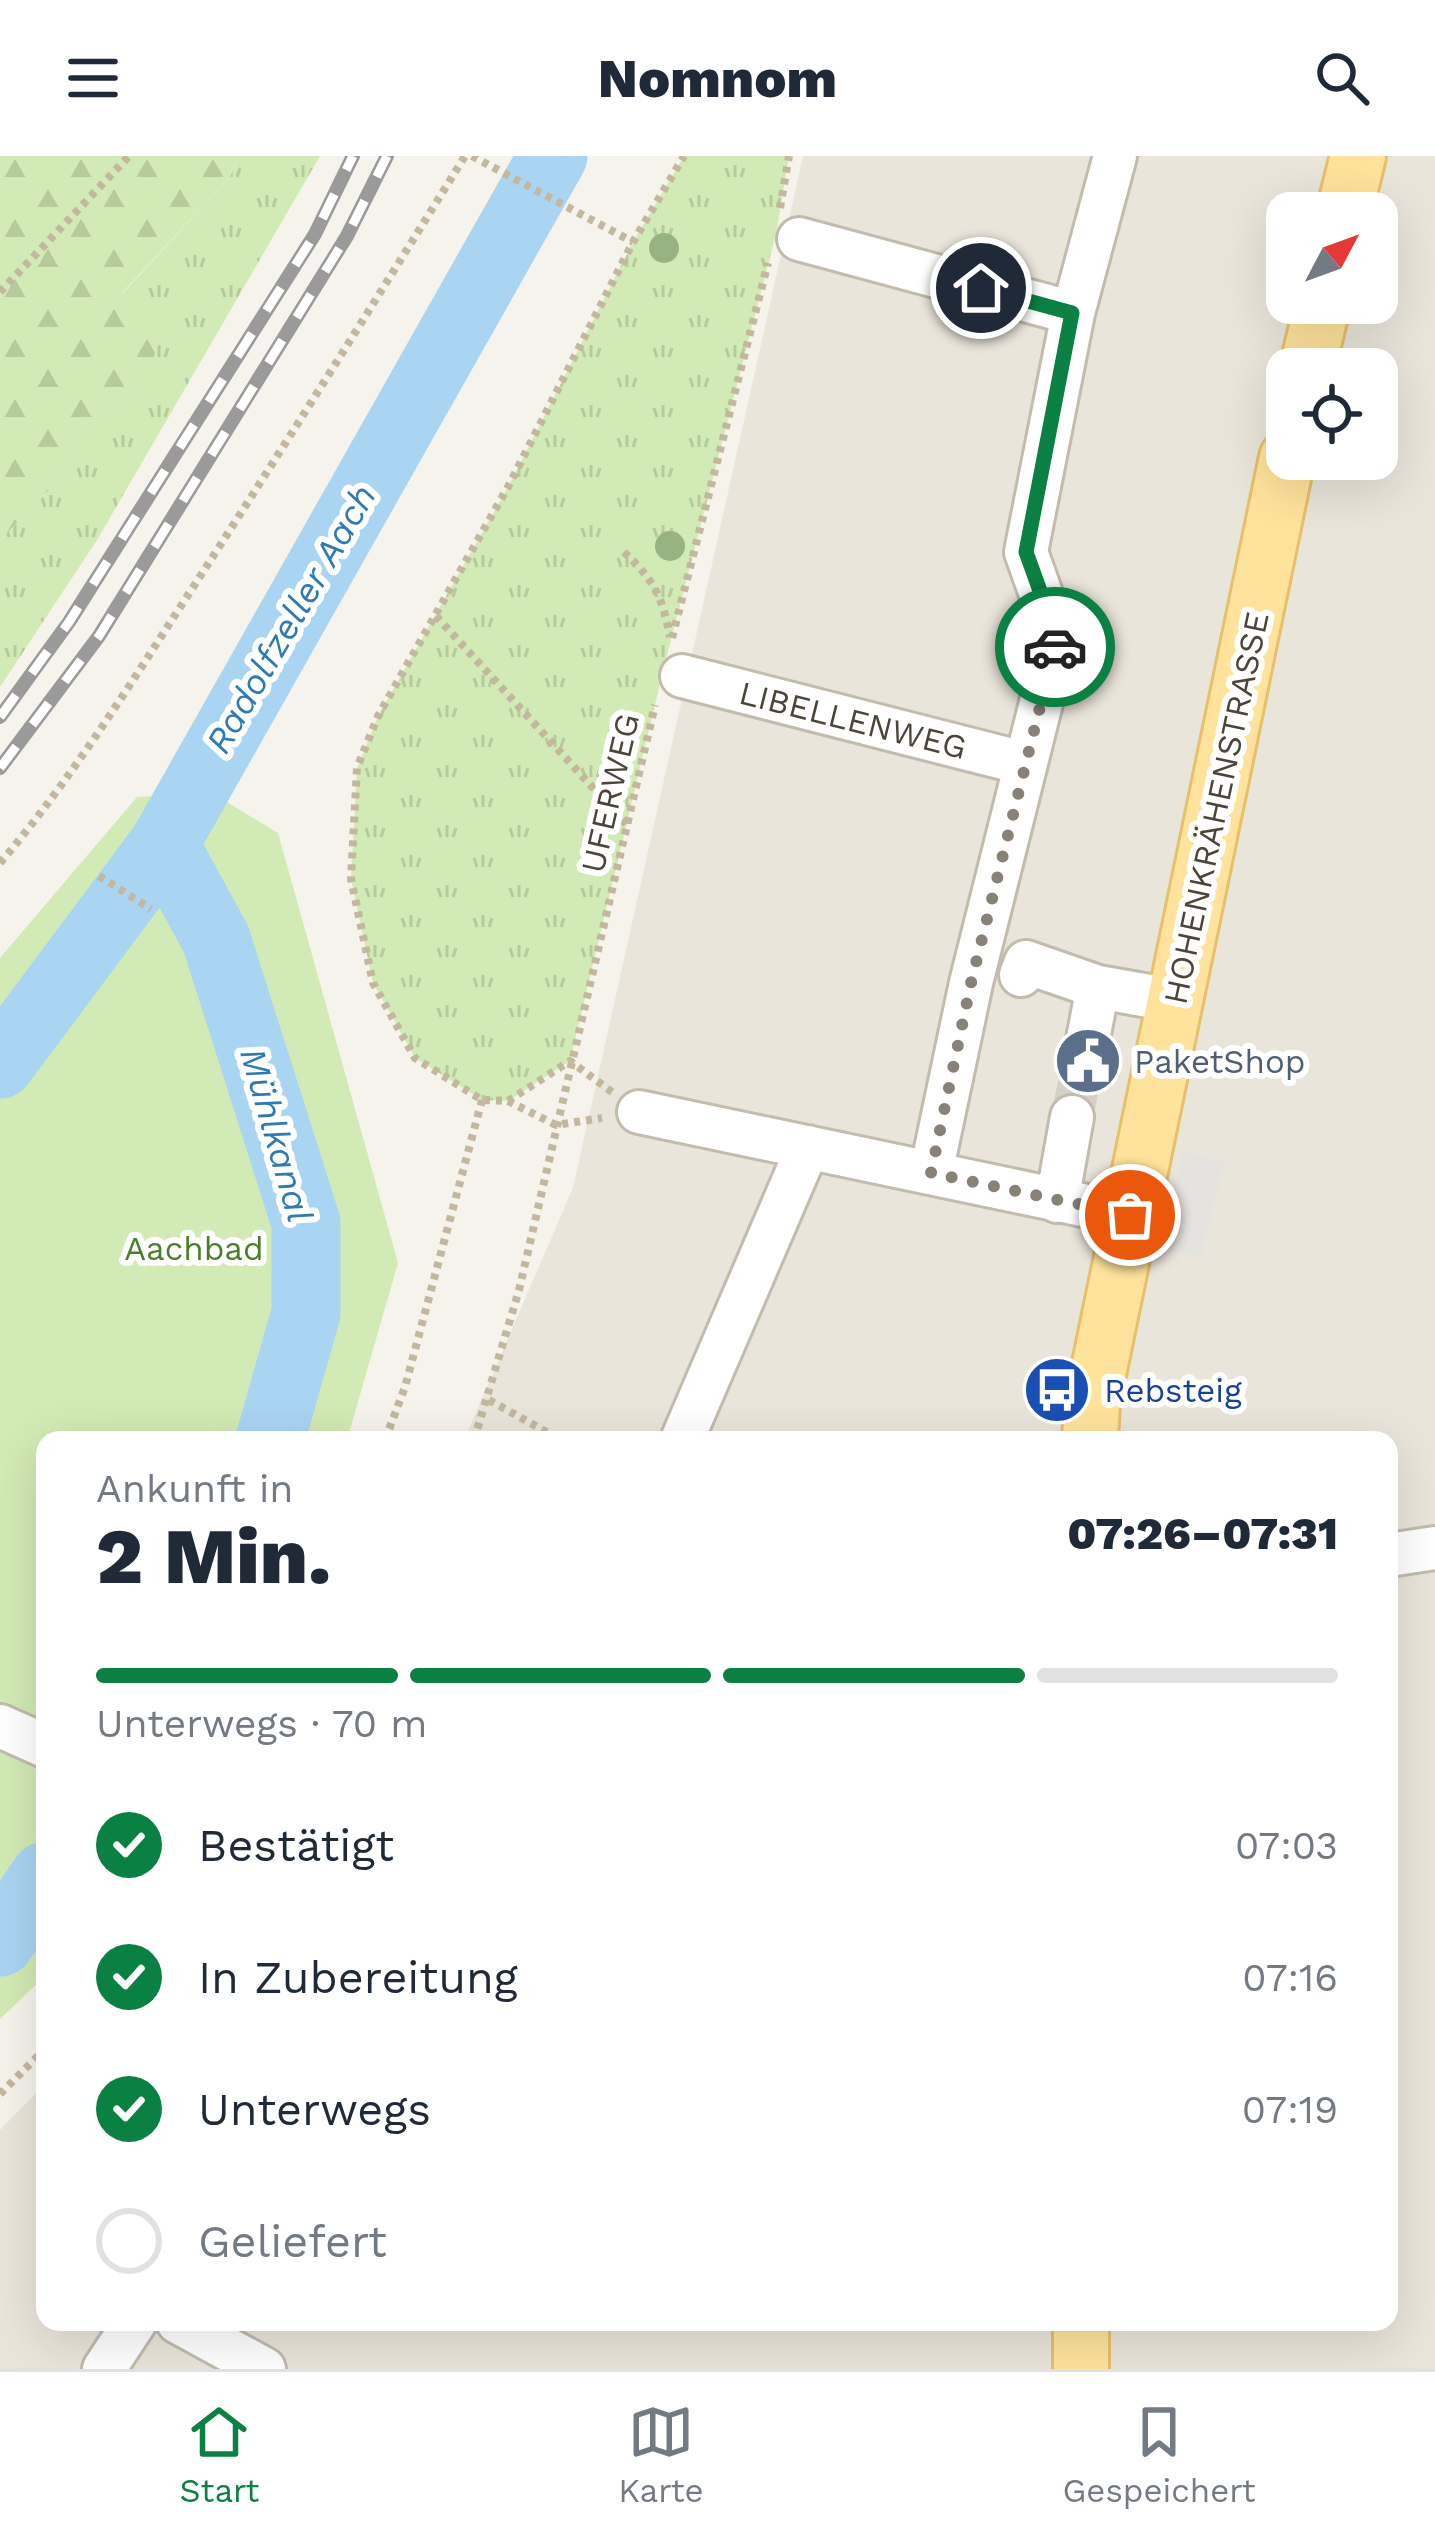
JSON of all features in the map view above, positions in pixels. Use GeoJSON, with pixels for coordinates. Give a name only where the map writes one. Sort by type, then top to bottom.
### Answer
{"type":"FeatureCollection","features":[{"type":"Feature","properties":{"kind":"main road"},"geometry":{"type":"LineString","coordinates":[[1350,192],[1358,156]]}},
{"type":"Feature","properties":{"kind":"main road","name":"HOHENKRÄHENSTRASSE"},"geometry":{"type":"LineString","coordinates":[[1090,1431],[1092,1403],[1283,480]]}},
{"type":"Feature","properties":{"kind":"main road"},"geometry":{"type":"LineString","coordinates":[[1081,2331],[1081,2369]]}},
{"type":"Feature","properties":{"kind":"street"},"geometry":{"type":"LineString","coordinates":[[931,1173],[1023,763],[1057,638],[1026,552],[1072,313],[1115,156]]}},
{"type":"Feature","properties":{"kind":"street"},"geometry":{"type":"LineString","coordinates":[[782,237],[1072,313]]}},
{"type":"Feature","properties":{"kind":"street","name":"LIBELLENWEG"},"geometry":{"type":"LineString","coordinates":[[670,671],[1023,763]]}},
{"type":"Feature","properties":{"kind":"street"},"geometry":{"type":"LineString","coordinates":[[1021,975],[1026,962],[1087,1016],[1177,1001]]}},
{"type":"Feature","properties":{"kind":"street"},"geometry":{"type":"LineString","coordinates":[[639,1112],[1130,1215]]}},
{"type":"Feature","properties":{"kind":"street"},"geometry":{"type":"LineString","coordinates":[[1058,1201],[1062,1126]]}},
{"type":"Feature","properties":{"kind":"street"},"geometry":{"type":"LineString","coordinates":[[686,1431],[808,1147]]}},
{"type":"Feature","properties":{"kind":"street"},"geometry":{"type":"LineString","coordinates":[[1398,1554],[1435,1548]]}},
{"type":"Feature","properties":{"kind":"street"},"geometry":{"type":"LineString","coordinates":[[0,1726],[36,1742]]}},
{"type":"Feature","properties":{"kind":"street"},"geometry":{"type":"LineString","coordinates":[[104,2369],[129,2331]]}},
{"type":"Feature","properties":{"kind":"street"},"geometry":{"type":"LineString","coordinates":[[194,2331],[264,2369]]}},
{"type":"Feature","properties":{"kind":"path"},"geometry":{"type":"LineString","coordinates":[[0,292],[129,156]]}},
{"type":"Feature","properties":{"kind":"path"},"geometry":{"type":"LineString","coordinates":[[0,863],[118,702],[468,156],[634,242]]}},
{"type":"Feature","properties":{"kind":"path"},"geometry":{"type":"LineString","coordinates":[[639,1112],[556,1125],[508,1101],[482,1100],[415,1058],[373,983],[351,879],[357,768],[378,716],[509,485],[634,242],[684,156]]}},
{"type":"Feature","properties":{"kind":"path","name":"UFERWEG"},"geometry":{"type":"LineString","coordinates":[[477,1431],[519,1290],[628,826],[782,237],[789,156]]}},
{"type":"Feature","properties":{"kind":"path"},"geometry":{"type":"LineString","coordinates":[[624,552],[652,579],[664,606],[670,671]]}},
{"type":"Feature","properties":{"kind":"path"},"geometry":{"type":"LineString","coordinates":[[436,616],[628,826]]}},
{"type":"Feature","properties":{"kind":"path"},"geometry":{"type":"LineString","coordinates":[[99,875],[152,909]]}},
{"type":"Feature","properties":{"kind":"path"},"geometry":{"type":"LineString","coordinates":[[508,1101],[570,1061]]}},
{"type":"Feature","properties":{"kind":"path"},"geometry":{"type":"LineString","coordinates":[[388,1431],[411,1364],[482,1100]]}},
{"type":"Feature","properties":{"kind":"path"},"geometry":{"type":"LineString","coordinates":[[489,1400],[545,1431]]}},
{"type":"Feature","properties":{"kind":"path"},"geometry":{"type":"LineString","coordinates":[[0,2094],[36,2058]]}},
{"type":"Feature","properties":{"kind":"shaded area"},"geometry":{"type":"Polygon","coordinates":[[[803,156],[1435,156],[1435,2369],[0,2369],[0,2130],[36,2093],[36,2331],[1398,2331],[1398,1431],[468,1431],[573,1188],[803,156]]]}},
{"type":"Feature","properties":{"kind":"shaded area"},"geometry":{"type":"Polygon","coordinates":[[[1183,1152],[1224,1162],[1201,1257],[1160,1247],[1183,1152]]]}},
{"type":"Feature","properties":{"kind":"green space"},"geometry":{"type":"Polygon","coordinates":[[[0,156],[238,156],[230,177],[122,293],[161,339],[141,384],[73,434],[53,486],[0,540],[0,156]]]}},
{"type":"Feature","properties":{"kind":"green space"},"geometry":{"type":"Polygon","coordinates":[[[238,156],[320,156],[97,540],[0,687],[0,540],[53,486],[73,434],[141,384],[122,294],[230,177],[238,156]]]}},
{"type":"Feature","properties":{"kind":"green space"},"geometry":{"type":"Polygon","coordinates":[[[684,156],[789,156],[776,234],[663,671],[570,1061],[508,1101],[482,1100],[415,1058],[373,983],[351,879],[357,768],[378,716],[509,485],[633,242],[684,156]]]}},
{"type":"Feature","properties":{"kind":"green space","name":"Aachbad"},"geometry":{"type":"Polygon","coordinates":[[[212,793],[278,833],[398,1263],[350,1431],[36,1431],[36,1985],[0,2019],[0,958],[137,797],[212,793]]]}},
{"type":"Feature","properties":{"kind":"waterway","name":"Radolfzeller Aach"},"geometry":{"type":"LineString","coordinates":[[0,1064],[164,844],[553,156]]}},
{"type":"Feature","properties":{"kind":"waterway","name":"Mühlkanal"},"geometry":{"type":"LineString","coordinates":[[164,844],[216,939],[306,1223],[306,1313],[273,1431]]}},
{"type":"Feature","properties":{"kind":"waterway","name":"Mühlkanal"},"geometry":{"type":"LineString","coordinates":[[0,1942],[36,1889]]}},
{"type":"Feature","properties":{"kind":"tunnel"},"geometry":{"type":"LineString","coordinates":[[1072,1117],[1088,1039]]}},
{"type":"Feature","properties":{"kind":"railway"},"geometry":{"type":"LineString","coordinates":[[0,717],[69,622],[315,234],[353,156]]}},
{"type":"Feature","properties":{"kind":"railway"},"geometry":{"type":"LineString","coordinates":[[0,768],[99,636],[347,236],[387,156]]}},
{"type":"Feature","properties":{"kind":"way so far"},"geometry":{"type":"LineString","coordinates":[[1055,647],[971,983],[931,1173],[1130,1215]]}},
{"type":"Feature","properties":{"kind":"place","name":"PaketShop"},"geometry":{"type":"Point","coordinates":[1088,1061]}},
{"type":"Feature","properties":{"kind":"place","name":"Rebsteig"},"geometry":{"type":"Point","coordinates":[1057,1390]}},
{"type":"Feature","properties":{"kind":"route"},"geometry":{"type":"LineString","coordinates":[[981,288],[1072,313],[1026,552],[1057,638],[1055,647]]}}]}
